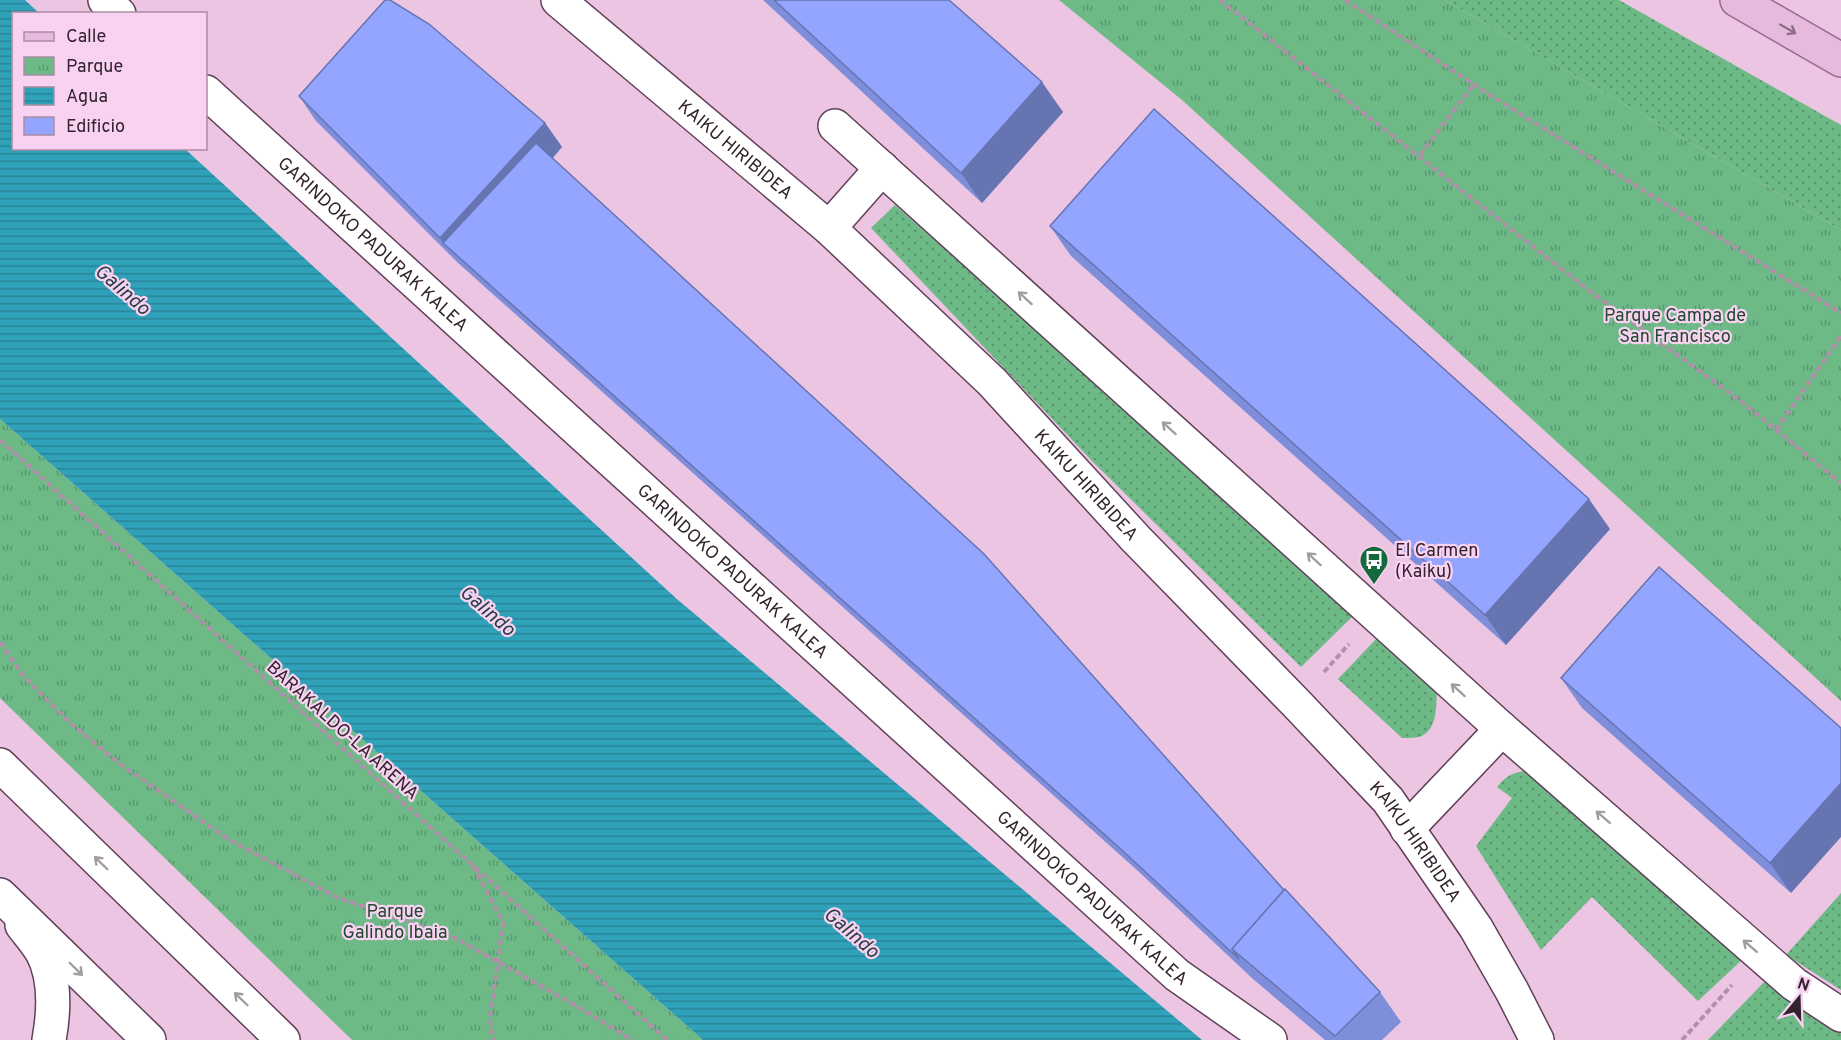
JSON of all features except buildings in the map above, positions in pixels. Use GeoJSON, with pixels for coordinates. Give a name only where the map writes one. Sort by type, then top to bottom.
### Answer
{"type":"FeatureCollection","features":[{"type":"Feature","properties":{"kind":"main road"},"geometry":{"type":"LineString","coordinates":[[1737,0],[1841,60]]}},
{"type":"Feature","properties":{"kind":"street"},"geometry":{"type":"LineString","coordinates":[[105,0],[117,12]]}},
{"type":"Feature","properties":{"kind":"street","name":"KAIKU HIRIBIDEA"},"geometry":{"type":"LineString","coordinates":[[558,0],[812,211],[992,382],[1136,539],[1388,800],[1476,928],[1537,1040]]}},
{"type":"Feature","properties":{"kind":"street","name":"GARINDOKO PADURAK KALEA"},"geometry":{"type":"LineString","coordinates":[[207,93],[1177,975],[1270,1040]]}},
{"type":"Feature","properties":{"kind":"street"},"geometry":{"type":"LineString","coordinates":[[835,126],[1502,729],[1794,984],[1841,1015]]}},
{"type":"Feature","properties":{"kind":"street"},"geometry":{"type":"LineString","coordinates":[[829,228],[882,168]]}},
{"type":"Feature","properties":{"kind":"street"},"geometry":{"type":"LineString","coordinates":[[1407,828],[1502,729]]}},
{"type":"Feature","properties":{"kind":"street"},"geometry":{"type":"LineString","coordinates":[[0,765],[283,1040]]}},
{"type":"Feature","properties":{"kind":"street"},"geometry":{"type":"LineString","coordinates":[[2,897],[42,952],[48,968],[52,996],[49,1040]]}},
{"type":"Feature","properties":{"kind":"street"},"geometry":{"type":"LineString","coordinates":[[2,897],[149,1040]]}},
{"type":"Feature","properties":{"kind":"path"},"geometry":{"type":"LineString","coordinates":[[1220,0],[1587,289],[1742,402],[1841,483]]}},
{"type":"Feature","properties":{"kind":"path"},"geometry":{"type":"LineString","coordinates":[[1345,0],[1474,84],[1841,313]]}},
{"type":"Feature","properties":{"kind":"path"},"geometry":{"type":"LineString","coordinates":[[1419,155],[1474,84]]}},
{"type":"Feature","properties":{"kind":"path"},"geometry":{"type":"LineString","coordinates":[[1776,430],[1841,336]]}},
{"type":"Feature","properties":{"kind":"path","name":"BARAKALDO-LA ARENA"},"geometry":{"type":"LineString","coordinates":[[0,440],[667,1040]]}},
{"type":"Feature","properties":{"kind":"path"},"geometry":{"type":"LineString","coordinates":[[1322,674],[1352,640]]}},
{"type":"Feature","properties":{"kind":"path"},"geometry":{"type":"LineString","coordinates":[[0,642],[24,677],[69,722],[120,764],[228,839],[336,897],[454,938],[575,1005],[632,1040]]}},
{"type":"Feature","properties":{"kind":"path"},"geometry":{"type":"LineString","coordinates":[[471,863],[503,922],[490,1019],[494,1040]]}},
{"type":"Feature","properties":{"kind":"path"},"geometry":{"type":"LineString","coordinates":[[1682,1040],[1736,981]]}},
{"type":"Feature","properties":{"kind":"green space","name":"Parque Campa de San Francisco"},"geometry":{"type":"Polygon","coordinates":[[[1059,0],[1445,0],[1841,230],[1841,701],[1182,100],[1059,0]]]}},
{"type":"Feature","properties":{"kind":"green space"},"geometry":{"type":"Polygon","coordinates":[[[1445,0],[1619,0],[1841,125],[1841,230],[1445,0]]]}},
{"type":"Feature","properties":{"kind":"green space"},"geometry":{"type":"Polygon","coordinates":[[[895,205],[1356,613],[1301,667],[1093,462],[871,228],[895,205]]]}},
{"type":"Feature","properties":{"kind":"green space","name":"Parque Galindo Ibaia"},"geometry":{"type":"Polygon","coordinates":[[[0,419],[703,1040],[352,1040],[0,698],[0,419]]]}},
{"type":"Feature","properties":{"kind":"green space"},"geometry":{"type":"Polygon","coordinates":[[[1379,636],[1437,690],[1434,722],[1422,736],[1402,738],[1338,679],[1379,636]]]}},
{"type":"Feature","properties":{"kind":"green space"},"geometry":{"type":"Polygon","coordinates":[[[1527,771],[1744,958],[1698,1001],[1592,897],[1541,950],[1476,846],[1512,798],[1497,787],[1510,775],[1527,771]]]}},
{"type":"Feature","properties":{"kind":"green space"},"geometry":{"type":"Polygon","coordinates":[[[1841,893],[1841,990],[1786,955],[1841,893]]]}},
{"type":"Feature","properties":{"kind":"green space"},"geometry":{"type":"Polygon","coordinates":[[[1768,978],[1841,1030],[1841,1040],[1708,1040],[1768,978]]]}},
{"type":"Feature","properties":{"kind":"water","name":"Galindo"},"geometry":{"type":"Polygon","coordinates":[[[0,0],[25,0],[38,12],[12,12],[12,150],[186,150],[678,600],[1202,1040],[703,1040],[0,419],[0,0]]]}},
{"type":"Feature","properties":{"kind":"place","name":"El Carmen (Kaiku)"},"geometry":{"type":"Point","coordinates":[1374,586]}}]}
